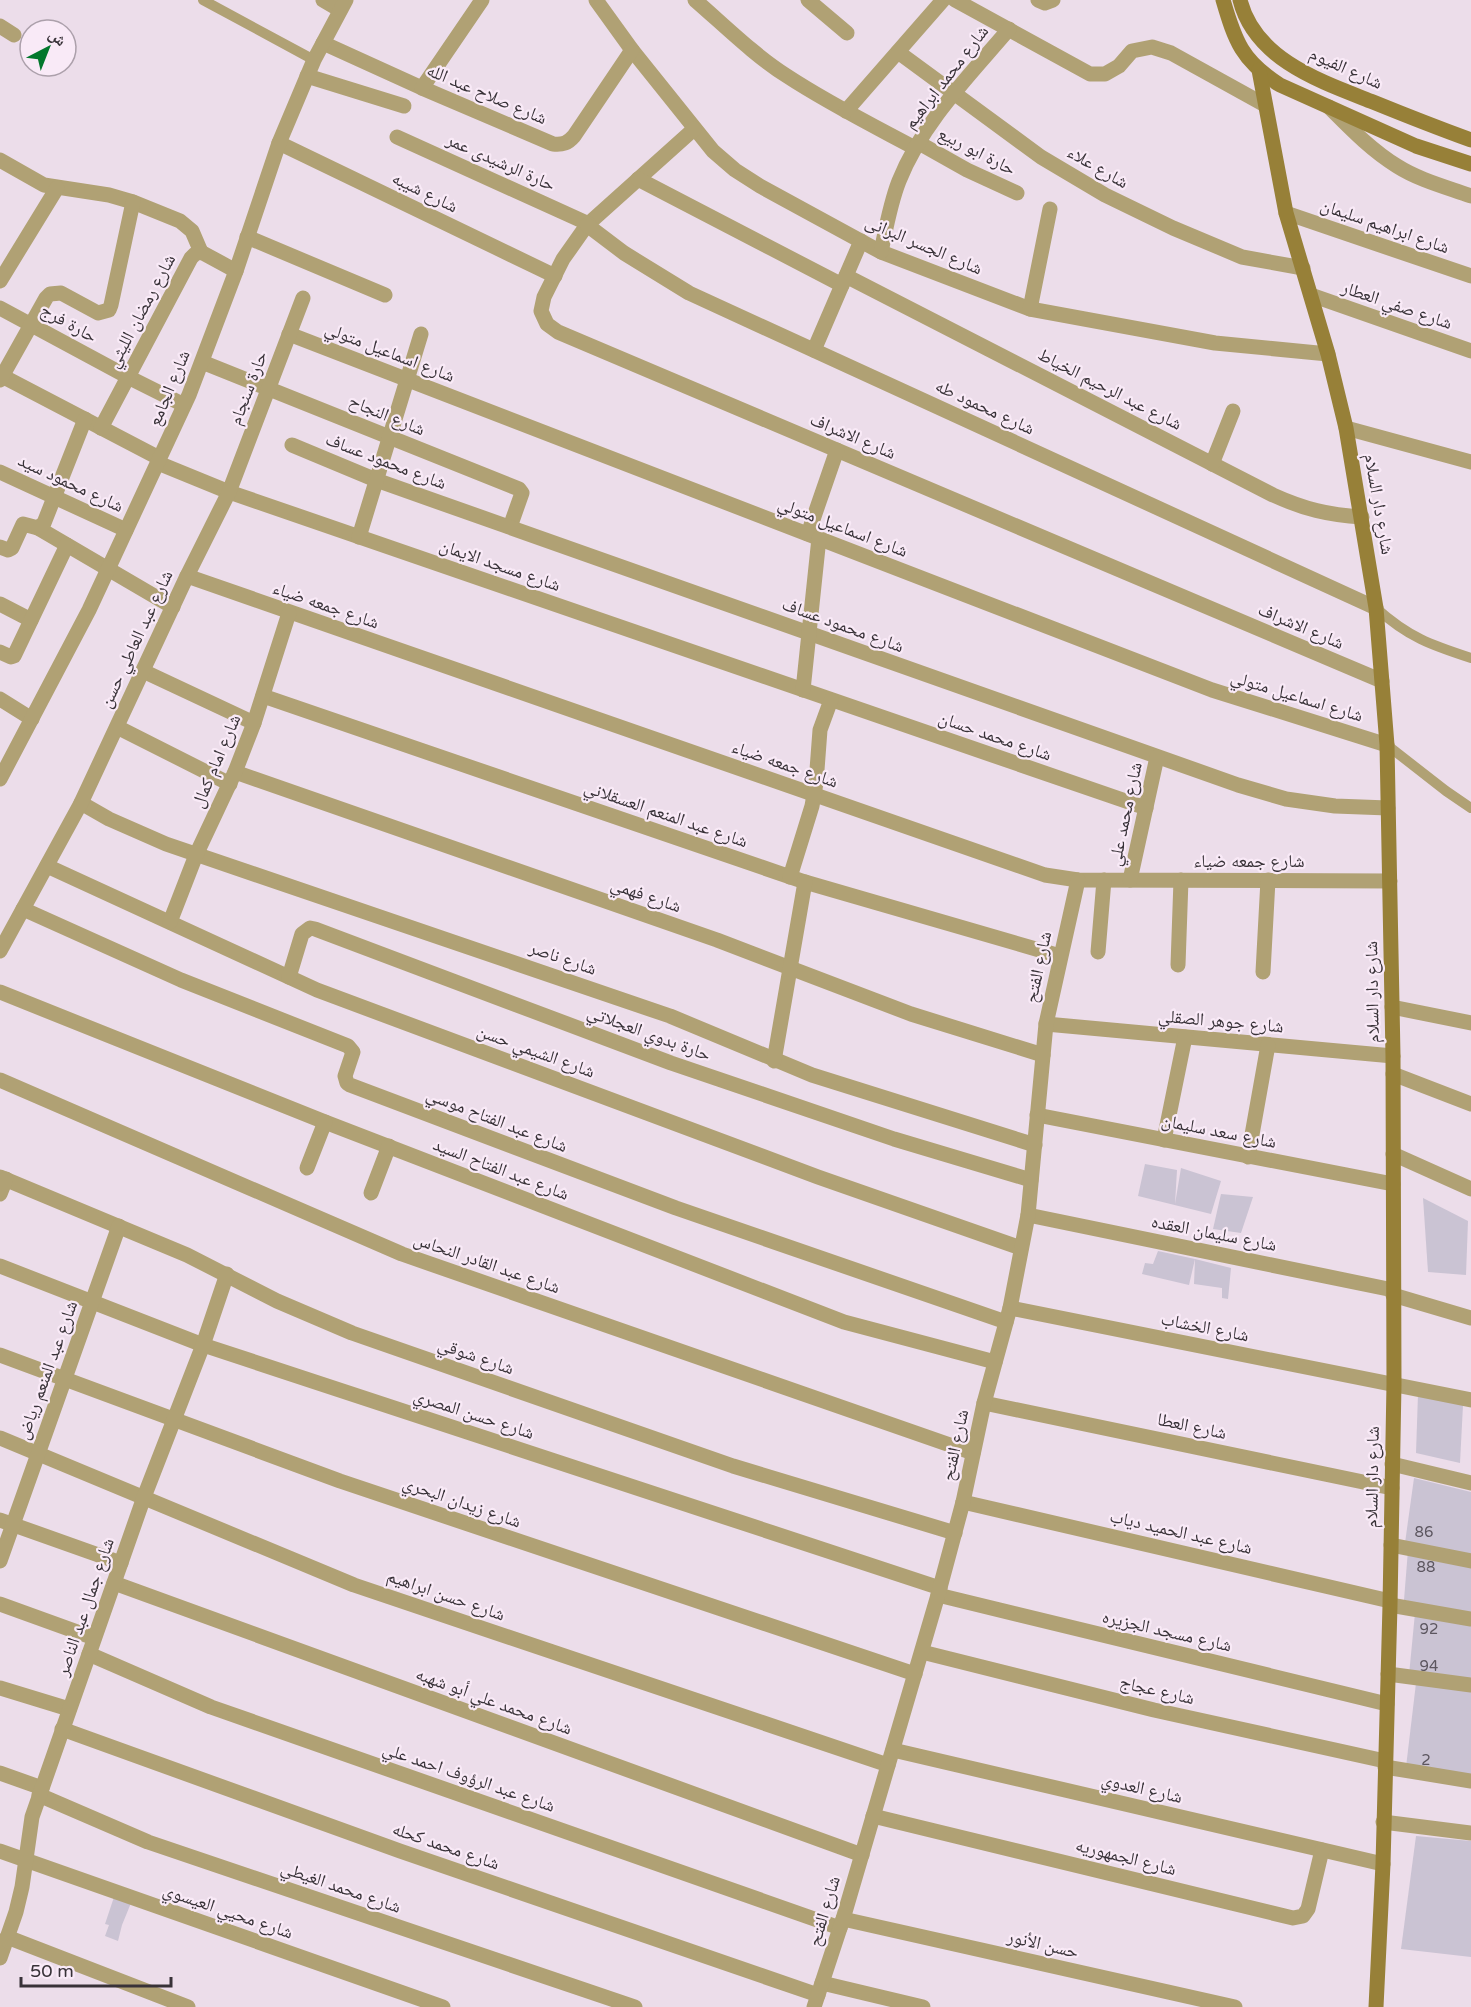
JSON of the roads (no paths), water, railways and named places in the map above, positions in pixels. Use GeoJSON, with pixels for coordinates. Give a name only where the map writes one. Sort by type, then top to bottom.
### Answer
{"type":"FeatureCollection","features":[{"type":"Feature","properties":{"kind":"main road","name":"شارع دار السلام"},"geometry":{"type":"LineString","coordinates":[[1223,0],[1237,41],[1243,52],[1259,70],[1286,213],[1328,354],[1346,428],[1376,608],[1387,745],[1393,1056],[1394,1384],[1383,1864],[1376,2007]]}},
{"type":"Feature","properties":{"kind":"main road","name":"شارع الفيوم"},"geometry":{"type":"LineString","coordinates":[[1240,0],[1259,36],[1281,58],[1299,70],[1425,124],[1471,140]]}},
{"type":"Feature","properties":{"kind":"main road"},"geometry":{"type":"LineString","coordinates":[[1259,70],[1280,85],[1416,146],[1471,164]]}},
{"type":"Feature","properties":{"kind":"street"},"geometry":{"type":"LineString","coordinates":[[323,0],[343,5]]}},
{"type":"Feature","properties":{"kind":"street"},"geometry":{"type":"LineString","coordinates":[[422,88],[482,0]]}},
{"type":"Feature","properties":{"kind":"street"},"geometry":{"type":"LineString","coordinates":[[808,0],[847,33]]}},
{"type":"Feature","properties":{"kind":"street"},"geometry":{"type":"LineString","coordinates":[[846,111],[943,0]]}},
{"type":"Feature","properties":{"kind":"street"},"geometry":{"type":"LineString","coordinates":[[956,0],[1090,74],[1105,74],[1119,66],[1132,51],[1152,47],[1171,53],[1265,105]]}},
{"type":"Feature","properties":{"kind":"street"},"geometry":{"type":"LineString","coordinates":[[1038,0],[1045,3],[1053,0]]}},
{"type":"Feature","properties":{"kind":"street","name":"حارة ابو ربيع"},"geometry":{"type":"LineString","coordinates":[[699,1],[757,55],[776,69],[846,111],[1017,193]]}},
{"type":"Feature","properties":{"kind":"street","name":"شارع الجسر البرانى"},"geometry":{"type":"LineString","coordinates":[[601,2],[632,50],[713,151],[735,170],[760,186],[881,252],[1030,309],[1215,343],[1328,354]]}},
{"type":"Feature","properties":{"kind":"street","name":"شارع الجامع"},"geometry":{"type":"LineString","coordinates":[[0,779],[89,610],[184,405],[236,272],[279,143],[314,60],[343,5]]}},
{"type":"Feature","properties":{"kind":"street"},"geometry":{"type":"LineString","coordinates":[[0,26],[14,35]]}},
{"type":"Feature","properties":{"kind":"street","name":"شارع محمد ابراهيم"},"geometry":{"type":"LineString","coordinates":[[881,252],[888,214],[900,180],[917,146],[953,93],[1009,29]]}},
{"type":"Feature","properties":{"kind":"street","name":"شارع صلاح عبد الله"},"geometry":{"type":"LineString","coordinates":[[323,43],[422,88],[553,144],[561,145],[569,142],[574,136],[632,50]]}},
{"type":"Feature","properties":{"kind":"street","name":"شارع علاء"},"geometry":{"type":"LineString","coordinates":[[898,52],[1041,157],[1105,195],[1173,228],[1242,257],[1303,268]]}},
{"type":"Feature","properties":{"kind":"street"},"geometry":{"type":"LineString","coordinates":[[307,76],[404,106]]}},
{"type":"Feature","properties":{"kind":"street"},"geometry":{"type":"LineString","coordinates":[[1329,107],[1374,150],[1398,167],[1424,180],[1471,196]]}},
{"type":"Feature","properties":{"kind":"street","name":"شارع الاشراف"},"geometry":{"type":"LineString","coordinates":[[694,129],[588,224],[563,259],[544,297],[542,311],[547,324],[558,332],[1382,681]]}},
{"type":"Feature","properties":{"kind":"street","name":"حارة الرشيدى عمر"},"geometry":{"type":"LineString","coordinates":[[396,137],[588,224]]}},
{"type":"Feature","properties":{"kind":"street","name":"شارع شيبه"},"geometry":{"type":"LineString","coordinates":[[279,143],[555,276]]}},
{"type":"Feature","properties":{"kind":"street"},"geometry":{"type":"LineString","coordinates":[[0,160],[31,179],[57,188],[100,193],[133,202],[186,225],[192,231],[201,252]]}},
{"type":"Feature","properties":{"kind":"street","name":"شارع عبد الرحيم الخياط"},"geometry":{"type":"LineString","coordinates":[[638,179],[1273,495],[1302,508],[1332,515],[1362,517]]}},
{"type":"Feature","properties":{"kind":"street"},"geometry":{"type":"LineString","coordinates":[[0,280],[57,188]]}},
{"type":"Feature","properties":{"kind":"street"},"geometry":{"type":"LineString","coordinates":[[1,378],[50,294],[61,293],[98,313],[109,310],[133,202]]}},
{"type":"Feature","properties":{"kind":"street"},"geometry":{"type":"LineString","coordinates":[[1030,309],[1050,209]]}},
{"type":"Feature","properties":{"kind":"street","name":"شارع ابراهيم سليمان"},"geometry":{"type":"LineString","coordinates":[[1286,213],[1471,276]]}},
{"type":"Feature","properties":{"kind":"street","name":"شارع محمود طه"},"geometry":{"type":"LineString","coordinates":[[588,224],[624,253],[689,293],[1376,608]]}},
{"type":"Feature","properties":{"kind":"street"},"geometry":{"type":"LineString","coordinates":[[247,237],[384,295]]}},
{"type":"Feature","properties":{"kind":"street"},"geometry":{"type":"LineString","coordinates":[[814,350],[861,242]]}},
{"type":"Feature","properties":{"kind":"street","name":"شارع رمضان الليثي"},"geometry":{"type":"LineString","coordinates":[[101,428],[191,258],[201,252],[236,272]]}},
{"type":"Feature","properties":{"kind":"street","name":"شارع صفي العطار"},"geometry":{"type":"LineString","coordinates":[[1311,295],[1471,351]]}},
{"type":"Feature","properties":{"kind":"street","name":"حارة سنجام"},"geometry":{"type":"LineString","coordinates":[[229,492],[303,298]]}},
{"type":"Feature","properties":{"kind":"street","name":"حارة فرج"},"geometry":{"type":"LineString","coordinates":[[0,308],[184,405]]}},
{"type":"Feature","properties":{"kind":"street","name":"شارع اسماعيل متولي"},"geometry":{"type":"LineString","coordinates":[[289,334],[1212,690],[1387,745]]}},
{"type":"Feature","properties":{"kind":"street"},"geometry":{"type":"LineString","coordinates":[[359,537],[421,334]]}},
{"type":"Feature","properties":{"kind":"street","name":"شارع النجاح"},"geometry":{"type":"LineString","coordinates":[[202,362],[521,491],[510,527]]}},
{"type":"Feature","properties":{"kind":"street","name":"شارع مسجد الايمان"},"geometry":{"type":"LineString","coordinates":[[1,378],[85,419],[158,460],[229,492],[831,700]]}},
{"type":"Feature","properties":{"kind":"street"},"geometry":{"type":"LineString","coordinates":[[1212,464],[1233,411]]}},
{"type":"Feature","properties":{"kind":"street"},"geometry":{"type":"LineString","coordinates":[[38,528],[44,523],[85,419]]}},
{"type":"Feature","properties":{"kind":"street"},"geometry":{"type":"LineString","coordinates":[[1346,428],[1471,462]]}},
{"type":"Feature","properties":{"kind":"street","name":"شارع محمود عساف"},"geometry":{"type":"LineString","coordinates":[[292,445],[376,480],[1238,785],[1286,799],[1335,806],[1388,808]]}},
{"type":"Feature","properties":{"kind":"street"},"geometry":{"type":"LineString","coordinates":[[803,690],[809,633],[813,536],[837,450]]}},
{"type":"Feature","properties":{"kind":"street","name":"شارع محمود سيد"},"geometry":{"type":"LineString","coordinates":[[0,472],[126,530]]}},
{"type":"Feature","properties":{"kind":"street","name":"شارع عبد العاطي حسن"},"geometry":{"type":"LineString","coordinates":[[0,951],[81,803],[172,607],[229,492]]}},
{"type":"Feature","properties":{"kind":"street"},"geometry":{"type":"LineString","coordinates":[[0,547],[8,550],[12,548],[23,524],[38,528],[172,607]]}},
{"type":"Feature","properties":{"kind":"street"},"geometry":{"type":"LineString","coordinates":[[0,652],[8,657],[14,657],[67,545]]}},
{"type":"Feature","properties":{"kind":"street","name":"شارع جمعه ضياء"},"geometry":{"type":"LineString","coordinates":[[187,576],[1035,872],[1078,880],[1390,881]]}},
{"type":"Feature","properties":{"kind":"street"},"geometry":{"type":"LineString","coordinates":[[0,604],[31,620]]}},
{"type":"Feature","properties":{"kind":"street","name":"شارع امام كمال"},"geometry":{"type":"LineString","coordinates":[[170,922],[196,855],[232,778],[254,723],[289,612]]}},
{"type":"Feature","properties":{"kind":"street"},"geometry":{"type":"LineString","coordinates":[[142,671],[254,723]]}},
{"type":"Feature","properties":{"kind":"street","name":"شارع عبد المنعم العسقلاني"},"geometry":{"type":"LineString","coordinates":[[262,696],[805,882],[1060,956]]}},
{"type":"Feature","properties":{"kind":"street"},"geometry":{"type":"LineString","coordinates":[[0,699],[32,719]]}},
{"type":"Feature","properties":{"kind":"street"},"geometry":{"type":"LineString","coordinates":[[790,877],[814,795],[818,739],[831,700]]}},
{"type":"Feature","properties":{"kind":"street","name":"شارع محمد حسان"},"geometry":{"type":"LineString","coordinates":[[831,700],[1146,808]]}},
{"type":"Feature","properties":{"kind":"street","name":"شارع فهمي"},"geometry":{"type":"LineString","coordinates":[[117,727],[232,778],[717,940],[911,1014],[1043,1055]]}},
{"type":"Feature","properties":{"kind":"street","name":"شارع محمد علي"},"geometry":{"type":"LineString","coordinates":[[1130,880],[1157,757]]}},
{"type":"Feature","properties":{"kind":"street","name":"شارع ناصر"},"geometry":{"type":"LineString","coordinates":[[81,803],[137,832],[196,855],[670,1016],[774,1061],[831,1081],[1035,1145]]}},
{"type":"Feature","properties":{"kind":"street","name":"شارع الشيمي حسن"},"geometry":{"type":"LineString","coordinates":[[47,866],[317,990],[818,1177],[1021,1248]]}},
{"type":"Feature","properties":{"kind":"street","name":"شارع الفتح"},"geometry":{"type":"LineString","coordinates":[[818,1995],[862,1855],[939,1592],[963,1502],[984,1403],[1008,1315],[1028,1215],[1046,1024],[1078,880]]}},
{"type":"Feature","properties":{"kind":"street"},"geometry":{"type":"LineString","coordinates":[[1098,952],[1104,880]]}},
{"type":"Feature","properties":{"kind":"street"},"geometry":{"type":"LineString","coordinates":[[1178,965],[1181,880]]}},
{"type":"Feature","properties":{"kind":"street"},"geometry":{"type":"LineString","coordinates":[[1263,972],[1268,880]]}},
{"type":"Feature","properties":{"kind":"street"},"geometry":{"type":"LineString","coordinates":[[774,1061],[805,882]]}},
{"type":"Feature","properties":{"kind":"street","name":"شارع عبد الفتاح موسي"},"geometry":{"type":"LineString","coordinates":[[23,909],[181,980],[348,1046],[353,1052],[345,1076],[350,1085],[676,1208],[1008,1315]]}},
{"type":"Feature","properties":{"kind":"street"},"geometry":{"type":"LineString","coordinates":[[0,918],[14,927]]}},
{"type":"Feature","properties":{"kind":"street","name":"حارة بدوي العجلاتي"},"geometry":{"type":"LineString","coordinates":[[289,977],[302,934],[305,930],[315,929],[671,1063],[894,1139],[1031,1180]]}},
{"type":"Feature","properties":{"kind":"street","name":"شارع عبد الفتاح السيد"},"geometry":{"type":"LineString","coordinates":[[0,992],[325,1122],[844,1322],[995,1362]]}},
{"type":"Feature","properties":{"kind":"street"},"geometry":{"type":"LineString","coordinates":[[1392,1007],[1471,1023]]}},
{"type":"Feature","properties":{"kind":"street","name":"شارع جوهر الصقلي"},"geometry":{"type":"LineString","coordinates":[[1046,1024],[1393,1056]]}},
{"type":"Feature","properties":{"kind":"street"},"geometry":{"type":"LineString","coordinates":[[1164,1140],[1185,1037]]}},
{"type":"Feature","properties":{"kind":"street"},"geometry":{"type":"LineString","coordinates":[[1248,1157],[1268,1045]]}},
{"type":"Feature","properties":{"kind":"street"},"geometry":{"type":"LineString","coordinates":[[1393,1074],[1471,1104]]}},
{"type":"Feature","properties":{"kind":"street","name":"شارع عبد القادر النحاس"},"geometry":{"type":"LineString","coordinates":[[0,1080],[402,1254],[973,1453]]}},
{"type":"Feature","properties":{"kind":"street","name":"شارع سعد سليمان"},"geometry":{"type":"LineString","coordinates":[[1038,1115],[1393,1184]]}},
{"type":"Feature","properties":{"kind":"street"},"geometry":{"type":"LineString","coordinates":[[307,1168],[325,1122]]}},
{"type":"Feature","properties":{"kind":"street"},"geometry":{"type":"LineString","coordinates":[[371,1193],[389,1146]]}},
{"type":"Feature","properties":{"kind":"street"},"geometry":{"type":"LineString","coordinates":[[1393,1154],[1471,1189]]}},
{"type":"Feature","properties":{"kind":"street"},"geometry":{"type":"LineString","coordinates":[[0,1194],[3,1178]]}},
{"type":"Feature","properties":{"kind":"street","name":"شارع شوقي"},"geometry":{"type":"LineString","coordinates":[[3,1178],[187,1255],[277,1301],[352,1333],[733,1466],[955,1533]]}},
{"type":"Feature","properties":{"kind":"street","name":"شارع سليمان العقده"},"geometry":{"type":"LineString","coordinates":[[1028,1215],[1393,1293],[1471,1318]]}},
{"type":"Feature","properties":{"kind":"street","name":"شارع عبد المنعم رياض"},"geometry":{"type":"LineString","coordinates":[[0,1561],[6,1522],[38,1452],[119,1226]]}},
{"type":"Feature","properties":{"kind":"street","name":"شارع حسن المصري"},"geometry":{"type":"LineString","coordinates":[[0,1266],[203,1344],[939,1592]]}},
{"type":"Feature","properties":{"kind":"street","name":"شارع جمال عبد الناصر"},"geometry":{"type":"LineString","coordinates":[[0,1958],[22,1887],[32,1817],[40,1791],[144,1497],[203,1344],[227,1274]]}},
{"type":"Feature","properties":{"kind":"street","name":"شارع الخشاب"},"geometry":{"type":"LineString","coordinates":[[1008,1315],[1394,1384],[1471,1400]]}},
{"type":"Feature","properties":{"kind":"street","name":"شارع زيدان البحري"},"geometry":{"type":"LineString","coordinates":[[0,1355],[352,1485],[915,1674]]}},
{"type":"Feature","properties":{"kind":"street","name":"شارع العطا"},"geometry":{"type":"LineString","coordinates":[[984,1403],[1392,1488]]}},
{"type":"Feature","properties":{"kind":"street","name":"شارع حسن ابراهيم"},"geometry":{"type":"LineString","coordinates":[[0,1438],[354,1585],[888,1765]]}},
{"type":"Feature","properties":{"kind":"street"},"geometry":{"type":"LineString","coordinates":[[1392,1464],[1471,1484]]}},
{"type":"Feature","properties":{"kind":"street","name":"شارع عبد الحميد دياب"},"geometry":{"type":"LineString","coordinates":[[963,1502],[1390,1603],[1471,1619]]}},
{"type":"Feature","properties":{"kind":"street"},"geometry":{"type":"LineString","coordinates":[[6,1522],[121,1563]]}},
{"type":"Feature","properties":{"kind":"street"},"geometry":{"type":"LineString","coordinates":[[1391,1545],[1471,1561]]}},
{"type":"Feature","properties":{"kind":"street","name":"شارع محمد علي أبو شهبه"},"geometry":{"type":"LineString","coordinates":[[114,1583],[862,1855]]}},
{"type":"Feature","properties":{"kind":"street","name":"شارع مسجد الجزيره"},"geometry":{"type":"LineString","coordinates":[[939,1592],[989,1609],[1387,1704]]}},
{"type":"Feature","properties":{"kind":"street"},"geometry":{"type":"LineString","coordinates":[[0,1604],[94,1638]]}},
{"type":"Feature","properties":{"kind":"street","name":"شارع عجاج"},"geometry":{"type":"LineString","coordinates":[[922,1652],[1154,1710],[1385,1764],[1471,1781]]}},
{"type":"Feature","properties":{"kind":"street","name":"شارع عبد الرؤوف احمد علي"},"geometry":{"type":"LineString","coordinates":[[89,1654],[211,1707],[841,1923]]}},
{"type":"Feature","properties":{"kind":"street"},"geometry":{"type":"LineString","coordinates":[[1388,1674],[1471,1685]]}},
{"type":"Feature","properties":{"kind":"street"},"geometry":{"type":"LineString","coordinates":[[0,1688],[69,1709]]}},
{"type":"Feature","properties":{"kind":"street","name":"شارع محمد كحله"},"geometry":{"type":"LineString","coordinates":[[62,1729],[400,1851],[818,1995],[923,2007]]}},
{"type":"Feature","properties":{"kind":"street","name":"شارع العدوي"},"geometry":{"type":"LineString","coordinates":[[893,1750],[1383,1864]]}},
{"type":"Feature","properties":{"kind":"street","name":"شارع محمد الغيطي"},"geometry":{"type":"LineString","coordinates":[[0,1773],[147,1842],[635,2007]]}},
{"type":"Feature","properties":{"kind":"street","name":"شارع الجمهوريه"},"geometry":{"type":"LineString","coordinates":[[873,1816],[1293,1918],[1303,1916],[1308,1910],[1322,1850]]}},
{"type":"Feature","properties":{"kind":"street"},"geometry":{"type":"LineString","coordinates":[[1383,1822],[1471,1833]]}},
{"type":"Feature","properties":{"kind":"street","name":"شارع محيي العيسوي"},"geometry":{"type":"LineString","coordinates":[[0,1851],[443,2007]]}},
{"type":"Feature","properties":{"kind":"street","name":"حسن الأنور"},"geometry":{"type":"LineString","coordinates":[[841,1923],[1235,2007]]}},
{"type":"Feature","properties":{"kind":"street"},"geometry":{"type":"LineString","coordinates":[[7,1937],[188,2007]]}},
{"type":"Feature","properties":{"kind":"lane"},"geometry":{"type":"LineString","coordinates":[[203,0],[314,60]]}},
{"type":"Feature","properties":{"kind":"lane"},"geometry":{"type":"LineString","coordinates":[[1376,608],[1412,636],[1433,646],[1471,658]]}},
{"type":"Feature","properties":{"kind":"lane"},"geometry":{"type":"LineString","coordinates":[[1387,745],[1471,808]]}}]}
